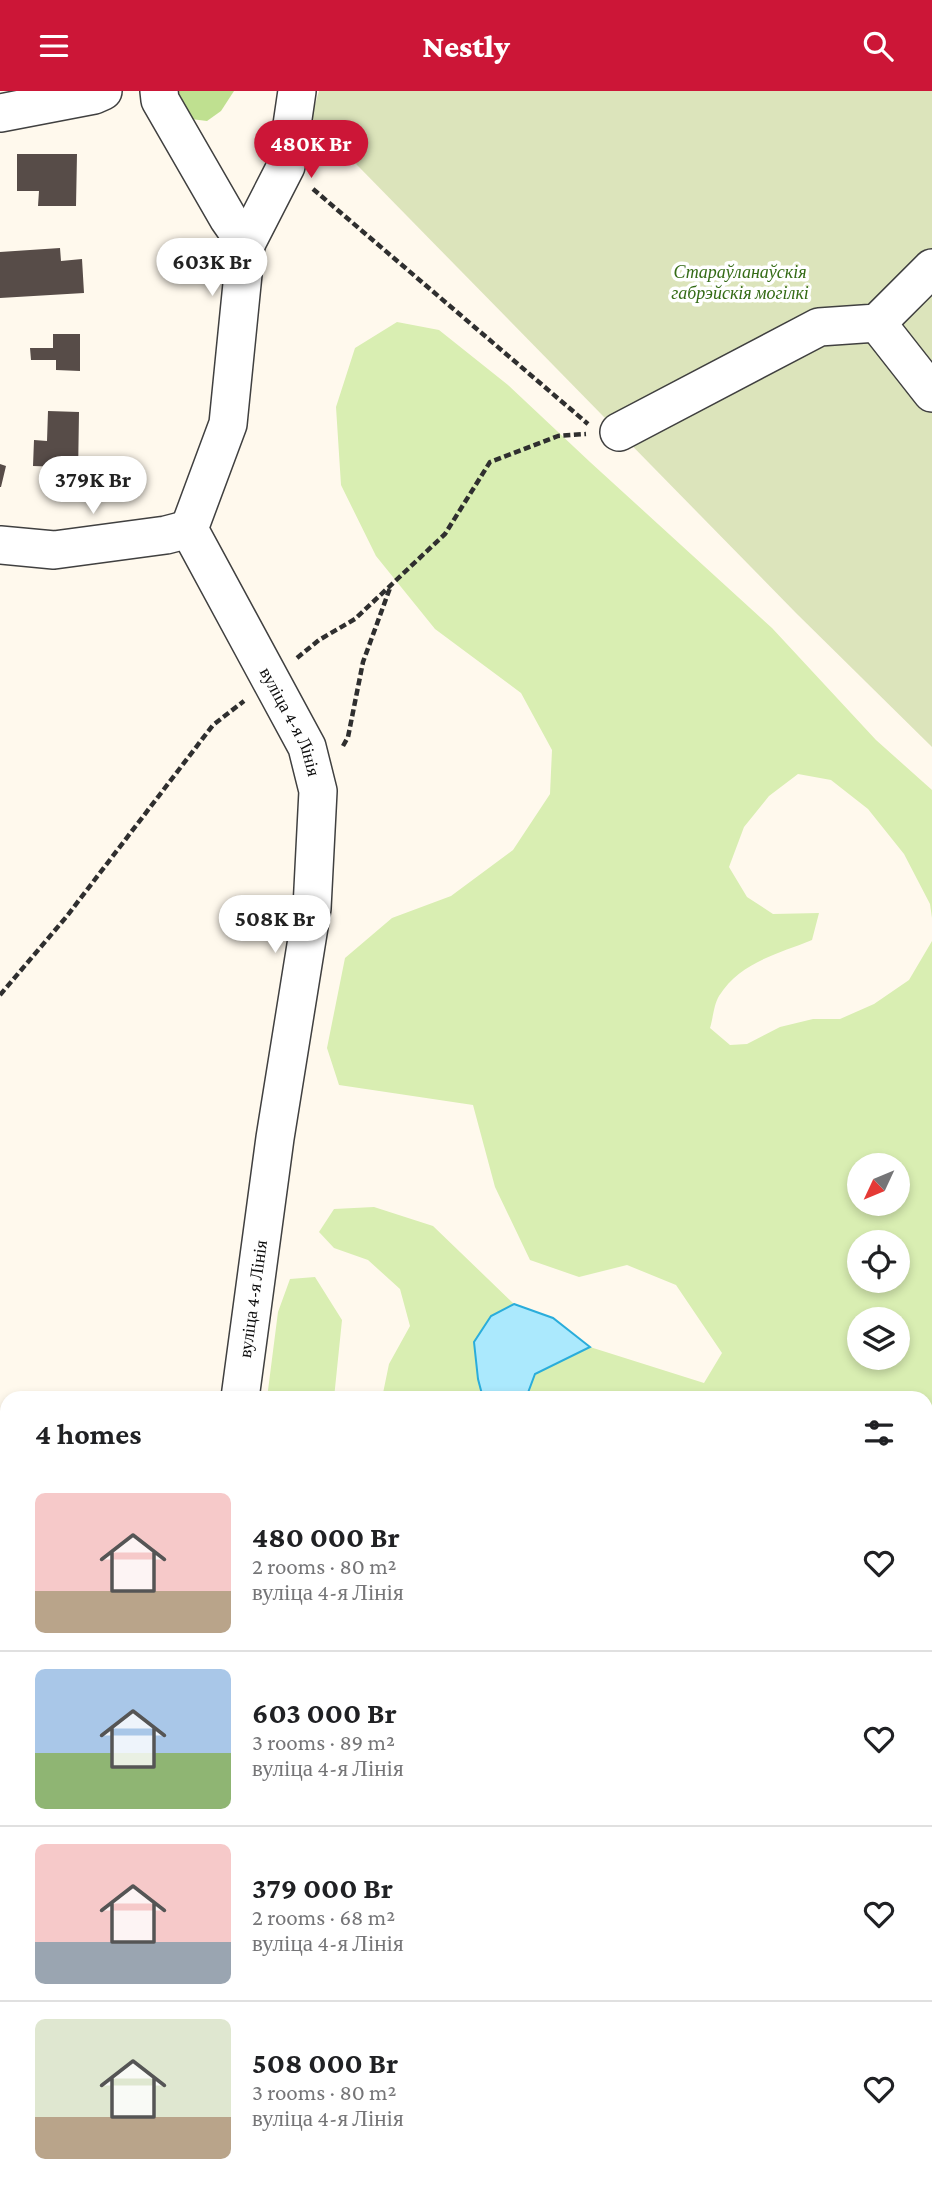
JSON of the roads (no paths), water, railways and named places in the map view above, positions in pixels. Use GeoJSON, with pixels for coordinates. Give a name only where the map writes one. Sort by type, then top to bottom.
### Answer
{"type":"FeatureCollection","features":[{"type":"Feature","properties":{"kind":"street"},"geometry":{"type":"LineString","coordinates":[[0,113],[71,100],[103,91]]}},
{"type":"Feature","properties":{"kind":"street"},"geometry":{"type":"LineString","coordinates":[[159,91],[160,100],[228,218],[246,244]]}},
{"type":"Feature","properties":{"kind":"street"},"geometry":{"type":"LineString","coordinates":[[0,545],[54,550],[166,535],[189,529],[228,424],[246,244],[286,166],[297,91]]}},
{"type":"Feature","properties":{"kind":"street"},"geometry":{"type":"LineString","coordinates":[[609,432],[819,327],[877,323],[932,268]]}},
{"type":"Feature","properties":{"kind":"street"},"geometry":{"type":"LineString","coordinates":[[877,323],[932,393]]}},
{"type":"Feature","properties":{"kind":"street","name":"вуліца 4-я Лінія"},"geometry":{"type":"LineString","coordinates":[[189,529],[307,747],[318,791],[312,908],[275,1138],[241,1391]]}},
{"type":"Feature","properties":{"kind":"water"},"geometry":{"type":"Polygon","coordinates":[[[514,1304],[553,1318],[590,1347],[535,1374],[529,1391],[481,1391],[474,1342],[491,1316],[514,1304]]]}},
{"type":"Feature","properties":{"kind":"park label","name":"Стараўланаўскія габрэйскія могілкі"},"geometry":{"type":"Point","coordinates":[740,282]}}]}
